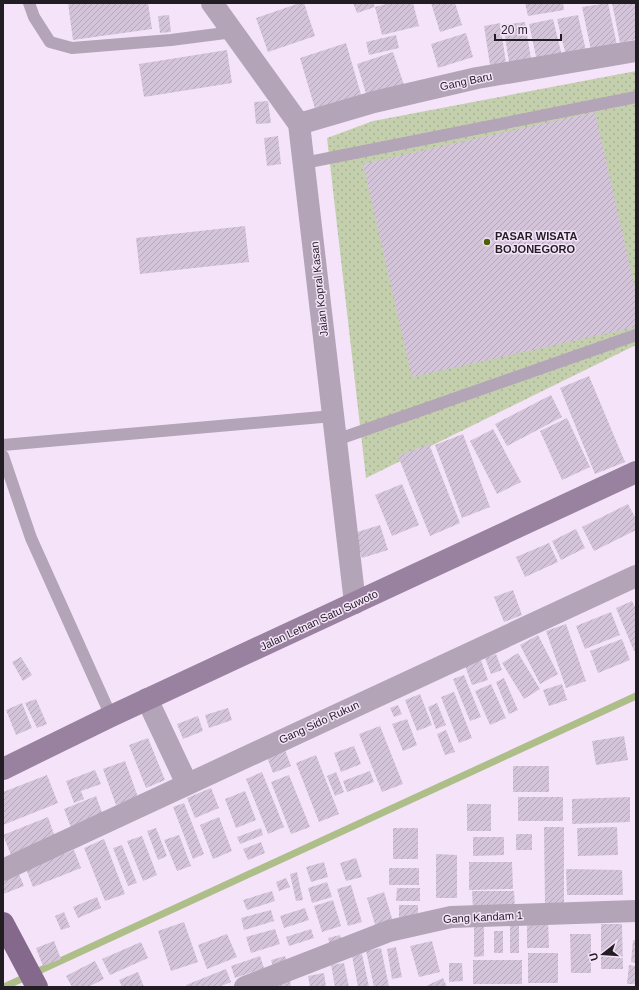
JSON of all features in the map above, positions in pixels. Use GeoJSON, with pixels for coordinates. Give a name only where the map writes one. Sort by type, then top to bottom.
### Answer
{"type":"FeatureCollection","features":[{"type":"Feature","properties":{"kind":"main road","name":"Jalan Letnan Satu Suwoto"},"geometry":{"type":"LineString","coordinates":[[3,769],[147,699],[636,472]]}},
{"type":"Feature","properties":{"kind":"main road"},"geometry":{"type":"LineString","coordinates":[[8,937],[37,987]]}},
{"type":"Feature","properties":{"kind":"street","name":"Jalan Kopral Kasan"},"geometry":{"type":"LineString","coordinates":[[212,3],[299,124],[355,603]]}},
{"type":"Feature","properties":{"kind":"street","name":"Gang Baru"},"geometry":{"type":"LineString","coordinates":[[299,124],[374,102],[477,78],[636,51]]}},
{"type":"Feature","properties":{"kind":"street","name":"Gang Sido Rukun"},"geometry":{"type":"LineString","coordinates":[[3,870],[636,576]]}},
{"type":"Feature","properties":{"kind":"street"},"geometry":{"type":"LineString","coordinates":[[147,699],[187,784]]}},
{"type":"Feature","properties":{"kind":"street","name":"Gang Kandam 1"},"geometry":{"type":"LineString","coordinates":[[245,987],[389,931],[450,917],[636,912]]}},
{"type":"Feature","properties":{"kind":"lane"},"geometry":{"type":"LineString","coordinates":[[29,3],[34,17],[50,42],[72,48],[171,40],[233,32]]}},
{"type":"Feature","properties":{"kind":"lane"},"geometry":{"type":"LineString","coordinates":[[304,164],[636,97]]}},
{"type":"Feature","properties":{"kind":"lane"},"geometry":{"type":"LineString","coordinates":[[336,440],[636,336]]}},
{"type":"Feature","properties":{"kind":"lane"},"geometry":{"type":"LineString","coordinates":[[3,446],[333,416]]}},
{"type":"Feature","properties":{"kind":"lane"},"geometry":{"type":"LineString","coordinates":[[3,456],[31,538],[111,716]]}},
{"type":"Feature","properties":{"kind":"green space","name":"PASAR WISATA BOJONEGORO"},"geometry":{"type":"Polygon","coordinates":[[[636,71],[636,345],[366,478],[327,138],[373,121],[636,71]]]}},
{"type":"Feature","properties":{"kind":"building"},"geometry":{"type":"Polygon","coordinates":[[[68,3],[148,3],[152,29],[73,40],[68,3]]]}},
{"type":"Feature","properties":{"kind":"building"},"geometry":{"type":"Polygon","coordinates":[[[304,3],[315,36],[268,52],[256,18],[304,3]]]}},
{"type":"Feature","properties":{"kind":"building"},"geometry":{"type":"Polygon","coordinates":[[[353,3],[373,3],[375,7],[357,13],[353,3]]]}},
{"type":"Feature","properties":{"kind":"building"},"geometry":{"type":"Polygon","coordinates":[[[390,3],[413,3],[419,26],[382,35],[375,7],[390,3]]]}},
{"type":"Feature","properties":{"kind":"building"},"geometry":{"type":"Polygon","coordinates":[[[431,3],[455,3],[462,25],[440,32],[431,3]]]}},
{"type":"Feature","properties":{"kind":"building"},"geometry":{"type":"Polygon","coordinates":[[[525,3],[563,3],[564,10],[528,16],[525,3]]]}},
{"type":"Feature","properties":{"kind":"building"},"geometry":{"type":"Polygon","coordinates":[[[608,3],[617,45],[591,50],[582,7],[608,3]]]}},
{"type":"Feature","properties":{"kind":"building"},"geometry":{"type":"Polygon","coordinates":[[[612,3],[635,3],[636,39],[620,43],[612,3]]]}},
{"type":"Feature","properties":{"kind":"building"},"geometry":{"type":"Polygon","coordinates":[[[169,15],[171,32],[160,33],[158,16],[169,15]]]}},
{"type":"Feature","properties":{"kind":"building"},"geometry":{"type":"Polygon","coordinates":[[[578,15],[586,51],[566,56],[557,19],[578,15]]]}},
{"type":"Feature","properties":{"kind":"building"},"geometry":{"type":"Polygon","coordinates":[[[553,19],[562,56],[537,61],[529,24],[553,19]]]}},
{"type":"Feature","properties":{"kind":"building"},"geometry":{"type":"Polygon","coordinates":[[[525,22],[532,65],[510,68],[503,25],[525,22]]]}},
{"type":"Feature","properties":{"kind":"building"},"geometry":{"type":"Polygon","coordinates":[[[500,23],[506,63],[490,65],[484,26],[500,23]]]}},
{"type":"Feature","properties":{"kind":"building"},"geometry":{"type":"Polygon","coordinates":[[[466,33],[473,57],[438,68],[431,44],[466,33]]]}},
{"type":"Feature","properties":{"kind":"building"},"geometry":{"type":"Polygon","coordinates":[[[396,35],[399,48],[369,55],[366,42],[396,35]]]}},
{"type":"Feature","properties":{"kind":"building"},"geometry":{"type":"Polygon","coordinates":[[[346,43],[362,98],[316,112],[300,58],[346,43]]]}},
{"type":"Feature","properties":{"kind":"building"},"geometry":{"type":"Polygon","coordinates":[[[227,50],[232,83],[144,97],[139,64],[227,50]]]}},
{"type":"Feature","properties":{"kind":"building"},"geometry":{"type":"Polygon","coordinates":[[[393,52],[404,85],[367,97],[357,64],[393,52]]]}},
{"type":"Feature","properties":{"kind":"building"},"geometry":{"type":"Polygon","coordinates":[[[268,101],[271,123],[256,124],[254,102],[268,101]]]}},
{"type":"Feature","properties":{"kind":"building"},"geometry":{"type":"Polygon","coordinates":[[[595,112],[636,293],[636,327],[412,377],[363,164],[595,112]]]}},
{"type":"Feature","properties":{"kind":"building"},"geometry":{"type":"Polygon","coordinates":[[[278,136],[281,164],[267,166],[264,138],[278,136]]]}},
{"type":"Feature","properties":{"kind":"building"},"geometry":{"type":"Polygon","coordinates":[[[245,226],[249,262],[140,274],[136,238],[245,226]]]}},
{"type":"Feature","properties":{"kind":"building"},"geometry":{"type":"Polygon","coordinates":[[[589,376],[625,462],[595,474],[560,388],[589,376]]]}},
{"type":"Feature","properties":{"kind":"building"},"geometry":{"type":"Polygon","coordinates":[[[551,395],[562,417],[507,446],[495,424],[551,395]]]}},
{"type":"Feature","properties":{"kind":"building"},"geometry":{"type":"Polygon","coordinates":[[[567,418],[590,467],[562,480],[540,431],[567,418]]]}},
{"type":"Feature","properties":{"kind":"building"},"geometry":{"type":"Polygon","coordinates":[[[493,429],[521,482],[497,494],[470,441],[493,429]]]}},
{"type":"Feature","properties":{"kind":"building"},"geometry":{"type":"Polygon","coordinates":[[[463,434],[490,507],[462,518],[435,445],[463,434]]]}},
{"type":"Feature","properties":{"kind":"building"},"geometry":{"type":"Polygon","coordinates":[[[429,444],[460,523],[430,536],[398,456],[429,444]]]}},
{"type":"Feature","properties":{"kind":"building"},"geometry":{"type":"Polygon","coordinates":[[[402,484],[419,525],[392,536],[375,495],[402,484]]]}},
{"type":"Feature","properties":{"kind":"building"},"geometry":{"type":"Polygon","coordinates":[[[628,504],[636,519],[636,530],[594,551],[582,527],[628,504]]]}},
{"type":"Feature","properties":{"kind":"building"},"geometry":{"type":"Polygon","coordinates":[[[380,525],[388,550],[362,558],[354,533],[380,525]]]}},
{"type":"Feature","properties":{"kind":"building"},"geometry":{"type":"Polygon","coordinates":[[[576,529],[585,548],[561,560],[552,541],[576,529]]]}},
{"type":"Feature","properties":{"kind":"building"},"geometry":{"type":"Polygon","coordinates":[[[549,543],[558,562],[525,577],[516,557],[549,543]]]}},
{"type":"Feature","properties":{"kind":"building"},"geometry":{"type":"Polygon","coordinates":[[[513,590],[522,615],[504,622],[494,597],[513,590]]]}},
{"type":"Feature","properties":{"kind":"building"},"geometry":{"type":"Polygon","coordinates":[[[632,601],[636,609],[636,650],[634,651],[616,608],[632,601]]]}},
{"type":"Feature","properties":{"kind":"building"},"geometry":{"type":"Polygon","coordinates":[[[611,612],[620,635],[585,649],[576,626],[611,612]]]}},
{"type":"Feature","properties":{"kind":"building"},"geometry":{"type":"Polygon","coordinates":[[[566,624],[586,681],[566,688],[546,631],[566,624]]]}},
{"type":"Feature","properties":{"kind":"building"},"geometry":{"type":"Polygon","coordinates":[[[538,635],[558,674],[540,684],[520,645],[538,635]]]}},
{"type":"Feature","properties":{"kind":"building"},"geometry":{"type":"Polygon","coordinates":[[[622,639],[630,660],[598,673],[590,651],[622,639]]]}},
{"type":"Feature","properties":{"kind":"building"},"geometry":{"type":"Polygon","coordinates":[[[518,653],[540,689],[524,699],[502,663],[518,653]]]}},
{"type":"Feature","properties":{"kind":"building"},"geometry":{"type":"Polygon","coordinates":[[[496,654],[502,670],[491,674],[485,658],[496,654]]]}},
{"type":"Feature","properties":{"kind":"building"},"geometry":{"type":"Polygon","coordinates":[[[21,657],[32,675],[23,681],[12,662],[21,657]]]}},
{"type":"Feature","properties":{"kind":"building"},"geometry":{"type":"Polygon","coordinates":[[[481,660],[488,680],[472,685],[465,666],[481,660]]]}},
{"type":"Feature","properties":{"kind":"building"},"geometry":{"type":"Polygon","coordinates":[[[464,675],[481,717],[470,721],[453,679],[464,675]]]}},
{"type":"Feature","properties":{"kind":"building"},"geometry":{"type":"Polygon","coordinates":[[[504,678],[518,710],[509,714],[496,682],[504,678]]]}},
{"type":"Feature","properties":{"kind":"building"},"geometry":{"type":"Polygon","coordinates":[[[491,684],[506,718],[490,725],[475,691],[491,684]]]}},
{"type":"Feature","properties":{"kind":"building"},"geometry":{"type":"Polygon","coordinates":[[[562,684],[567,700],[549,706],[543,690],[562,684]]]}},
{"type":"Feature","properties":{"kind":"building"},"geometry":{"type":"Polygon","coordinates":[[[454,692],[472,738],[459,743],[441,697],[454,692]]]}},
{"type":"Feature","properties":{"kind":"building"},"geometry":{"type":"Polygon","coordinates":[[[420,694],[432,725],[417,731],[405,700],[420,694]]]}},
{"type":"Feature","properties":{"kind":"building"},"geometry":{"type":"Polygon","coordinates":[[[36,699],[47,724],[37,728],[25,703],[36,699]]]}},
{"type":"Feature","properties":{"kind":"building"},"geometry":{"type":"Polygon","coordinates":[[[22,703],[32,728],[16,735],[6,710],[22,703]]]}},
{"type":"Feature","properties":{"kind":"building"},"geometry":{"type":"Polygon","coordinates":[[[437,703],[446,725],[436,729],[428,707],[437,703]]]}},
{"type":"Feature","properties":{"kind":"building"},"geometry":{"type":"Polygon","coordinates":[[[398,705],[402,714],[394,717],[390,708],[398,705]]]}},
{"type":"Feature","properties":{"kind":"building"},"geometry":{"type":"Polygon","coordinates":[[[228,708],[232,720],[209,728],[205,715],[228,708]]]}},
{"type":"Feature","properties":{"kind":"building"},"geometry":{"type":"Polygon","coordinates":[[[198,716],[203,731],[183,739],[177,724],[198,716]]]}},
{"type":"Feature","properties":{"kind":"building"},"geometry":{"type":"Polygon","coordinates":[[[407,719],[417,745],[403,751],[392,724],[407,719]]]}},
{"type":"Feature","properties":{"kind":"building"},"geometry":{"type":"Polygon","coordinates":[[[380,726],[403,784],[382,792],[359,734],[380,726]]]}},
{"type":"Feature","properties":{"kind":"building"},"geometry":{"type":"Polygon","coordinates":[[[446,730],[455,752],[445,755],[437,734],[446,730]]]}},
{"type":"Feature","properties":{"kind":"building"},"geometry":{"type":"Polygon","coordinates":[[[624,736],[628,760],[596,765],[592,741],[624,736]]]}},
{"type":"Feature","properties":{"kind":"building"},"geometry":{"type":"Polygon","coordinates":[[[148,738],[165,780],[146,788],[129,745],[148,738]]]}},
{"type":"Feature","properties":{"kind":"building"},"geometry":{"type":"Polygon","coordinates":[[[354,746],[361,764],[341,772],[334,753],[354,746]]]}},
{"type":"Feature","properties":{"kind":"building"},"geometry":{"type":"Polygon","coordinates":[[[285,750],[291,766],[273,773],[267,757],[285,750]]]}},
{"type":"Feature","properties":{"kind":"building"},"geometry":{"type":"Polygon","coordinates":[[[316,755],[339,814],[319,822],[296,763],[316,755]]]}},
{"type":"Feature","properties":{"kind":"building"},"geometry":{"type":"Polygon","coordinates":[[[125,761],[138,797],[116,805],[103,769],[125,761]]]}},
{"type":"Feature","properties":{"kind":"building"},"geometry":{"type":"Polygon","coordinates":[[[513,766],[549,766],[549,792],[513,792],[513,766]]]}},
{"type":"Feature","properties":{"kind":"building"},"geometry":{"type":"Polygon","coordinates":[[[95,770],[101,784],[81,791],[84,799],[74,803],[66,781],[95,770]]]}},
{"type":"Feature","properties":{"kind":"building"},"geometry":{"type":"Polygon","coordinates":[[[370,771],[374,782],[347,792],[343,781],[370,771]]]}},
{"type":"Feature","properties":{"kind":"building"},"geometry":{"type":"Polygon","coordinates":[[[262,772],[284,827],[268,834],[246,779],[262,772]]]}},
{"type":"Feature","properties":{"kind":"building"},"geometry":{"type":"Polygon","coordinates":[[[336,772],[344,792],[335,796],[327,776],[336,772]]]}},
{"type":"Feature","properties":{"kind":"building"},"geometry":{"type":"Polygon","coordinates":[[[47,775],[58,803],[3,825],[3,792],[47,775]]]}},
{"type":"Feature","properties":{"kind":"building"},"geometry":{"type":"Polygon","coordinates":[[[289,775],[310,827],[291,834],[271,782],[289,775]]]}},
{"type":"Feature","properties":{"kind":"building"},"geometry":{"type":"Polygon","coordinates":[[[211,788],[219,808],[195,818],[187,798],[211,788]]]}},
{"type":"Feature","properties":{"kind":"building"},"geometry":{"type":"Polygon","coordinates":[[[245,791],[256,820],[236,828],[225,799],[245,791]]]}},
{"type":"Feature","properties":{"kind":"building"},"geometry":{"type":"Polygon","coordinates":[[[96,796],[104,818],[72,830],[64,809],[96,796]]]}},
{"type":"Feature","properties":{"kind":"building"},"geometry":{"type":"Polygon","coordinates":[[[518,797],[563,797],[563,821],[518,821],[518,797]]]}},
{"type":"Feature","properties":{"kind":"building"},"geometry":{"type":"Polygon","coordinates":[[[630,797],[630,822],[572,824],[572,799],[630,797]]]}},
{"type":"Feature","properties":{"kind":"building"},"geometry":{"type":"Polygon","coordinates":[[[184,803],[204,854],[193,859],[173,807],[184,803]]]}},
{"type":"Feature","properties":{"kind":"building"},"geometry":{"type":"Polygon","coordinates":[[[467,804],[491,804],[491,831],[467,831],[467,804]]]}},
{"type":"Feature","properties":{"kind":"building"},"geometry":{"type":"Polygon","coordinates":[[[48,817],[55,837],[11,855],[3,835],[48,817]]]}},
{"type":"Feature","properties":{"kind":"building"},"geometry":{"type":"Polygon","coordinates":[[[219,817],[232,851],[213,859],[200,825],[219,817]]]}},
{"type":"Feature","properties":{"kind":"building"},"geometry":{"type":"Polygon","coordinates":[[[544,827],[564,827],[564,905],[545,905],[544,827]]]}},
{"type":"Feature","properties":{"kind":"building"},"geometry":{"type":"Polygon","coordinates":[[[617,827],[618,855],[578,856],[577,828],[617,827]]]}},
{"type":"Feature","properties":{"kind":"building"},"geometry":{"type":"Polygon","coordinates":[[[156,828],[167,856],[158,860],[147,831],[156,828]]]}},
{"type":"Feature","properties":{"kind":"building"},"geometry":{"type":"Polygon","coordinates":[[[261,828],[263,835],[240,844],[237,837],[261,828]]]}},
{"type":"Feature","properties":{"kind":"building"},"geometry":{"type":"Polygon","coordinates":[[[393,828],[418,828],[418,859],[393,859],[393,828]]]}},
{"type":"Feature","properties":{"kind":"building"},"geometry":{"type":"Polygon","coordinates":[[[516,834],[532,834],[532,850],[516,850],[516,834]]]}},
{"type":"Feature","properties":{"kind":"building"},"geometry":{"type":"Polygon","coordinates":[[[179,835],[191,866],[177,871],[164,840],[179,835]]]}},
{"type":"Feature","properties":{"kind":"building"},"geometry":{"type":"Polygon","coordinates":[[[142,836],[157,875],[143,881],[127,841],[142,836]]]}},
{"type":"Feature","properties":{"kind":"building"},"geometry":{"type":"Polygon","coordinates":[[[473,837],[504,837],[504,855],[473,856],[473,837]]]}},
{"type":"Feature","properties":{"kind":"building"},"geometry":{"type":"Polygon","coordinates":[[[104,839],[125,894],[105,901],[84,848],[104,839]]]}},
{"type":"Feature","properties":{"kind":"building"},"geometry":{"type":"Polygon","coordinates":[[[261,842],[265,853],[248,860],[243,849],[261,842]]]}},
{"type":"Feature","properties":{"kind":"building"},"geometry":{"type":"Polygon","coordinates":[[[122,845],[137,883],[128,886],[113,848],[122,845]]]}},
{"type":"Feature","properties":{"kind":"building"},"geometry":{"type":"Polygon","coordinates":[[[74,850],[81,868],[33,887],[26,869],[74,850]]]}},
{"type":"Feature","properties":{"kind":"building"},"geometry":{"type":"Polygon","coordinates":[[[436,854],[457,855],[457,898],[436,898],[436,854]]]}},
{"type":"Feature","properties":{"kind":"building"},"geometry":{"type":"Polygon","coordinates":[[[356,858],[362,877],[346,881],[340,863],[356,858]]]}},
{"type":"Feature","properties":{"kind":"building"},"geometry":{"type":"Polygon","coordinates":[[[324,862],[328,877],[311,882],[306,867],[324,862]]]}},
{"type":"Feature","properties":{"kind":"building"},"geometry":{"type":"Polygon","coordinates":[[[469,862],[512,862],[513,889],[469,890],[469,862]]]}},
{"type":"Feature","properties":{"kind":"building"},"geometry":{"type":"Polygon","coordinates":[[[389,868],[419,868],[419,885],[389,885],[389,868]]]}},
{"type":"Feature","properties":{"kind":"building"},"geometry":{"type":"Polygon","coordinates":[[[566,869],[622,870],[623,895],[567,895],[566,869]]]}},
{"type":"Feature","properties":{"kind":"building"},"geometry":{"type":"Polygon","coordinates":[[[18,872],[24,886],[3,894],[3,878],[18,872]]]}},
{"type":"Feature","properties":{"kind":"building"},"geometry":{"type":"Polygon","coordinates":[[[297,872],[303,900],[296,901],[290,874],[297,872]]]}},
{"type":"Feature","properties":{"kind":"building"},"geometry":{"type":"Polygon","coordinates":[[[286,878],[290,887],[279,891],[276,882],[286,878]]]}},
{"type":"Feature","properties":{"kind":"building"},"geometry":{"type":"Polygon","coordinates":[[[327,882],[332,897],[312,903],[308,888],[327,882]]]}},
{"type":"Feature","properties":{"kind":"building"},"geometry":{"type":"Polygon","coordinates":[[[351,885],[362,922],[348,926],[337,889],[351,885]]]}},
{"type":"Feature","properties":{"kind":"building"},"geometry":{"type":"Polygon","coordinates":[[[397,888],[420,888],[420,901],[396,901],[397,888]]]}},
{"type":"Feature","properties":{"kind":"building"},"geometry":{"type":"Polygon","coordinates":[[[272,891],[275,901],[247,910],[243,900],[272,891]]]}},
{"type":"Feature","properties":{"kind":"building"},"geometry":{"type":"Polygon","coordinates":[[[472,891],[514,891],[515,909],[473,909],[472,891]]]}},
{"type":"Feature","properties":{"kind":"building"},"geometry":{"type":"Polygon","coordinates":[[[384,892],[394,925],[377,931],[367,898],[384,892]]]}},
{"type":"Feature","properties":{"kind":"building"},"geometry":{"type":"Polygon","coordinates":[[[97,897],[101,908],[78,918],[73,907],[97,897]]]}},
{"type":"Feature","properties":{"kind":"building"},"geometry":{"type":"Polygon","coordinates":[[[333,900],[341,926],[322,932],[314,906],[333,900]]]}},
{"type":"Feature","properties":{"kind":"building"},"geometry":{"type":"Polygon","coordinates":[[[399,905],[418,905],[418,923],[399,923],[399,905]]]}},
{"type":"Feature","properties":{"kind":"building"},"geometry":{"type":"Polygon","coordinates":[[[305,908],[309,920],[284,928],[280,916],[305,908]]]}},
{"type":"Feature","properties":{"kind":"building"},"geometry":{"type":"Polygon","coordinates":[[[271,910],[274,921],[244,930],[241,918],[271,910]]]}},
{"type":"Feature","properties":{"kind":"building"},"geometry":{"type":"Polygon","coordinates":[[[64,912],[70,927],[61,930],[55,916],[64,912]]]}},
{"type":"Feature","properties":{"kind":"building"},"geometry":{"type":"Polygon","coordinates":[[[527,919],[548,919],[549,948],[527,948],[527,919]]]}},
{"type":"Feature","properties":{"kind":"building"},"geometry":{"type":"Polygon","coordinates":[[[184,922],[198,962],[171,971],[158,931],[184,922]]]}},
{"type":"Feature","properties":{"kind":"building"},"geometry":{"type":"Polygon","coordinates":[[[510,923],[519,923],[519,953],[510,953],[510,923]]]}},
{"type":"Feature","properties":{"kind":"building"},"geometry":{"type":"Polygon","coordinates":[[[601,924],[622,924],[623,969],[601,969],[601,924]]]}},
{"type":"Feature","properties":{"kind":"building"},"geometry":{"type":"Polygon","coordinates":[[[474,925],[484,925],[484,956],[474,957],[474,925]]]}},
{"type":"Feature","properties":{"kind":"building"},"geometry":{"type":"Polygon","coordinates":[[[275,929],[280,944],[251,953],[246,937],[275,929]]]}},
{"type":"Feature","properties":{"kind":"building"},"geometry":{"type":"Polygon","coordinates":[[[311,929],[314,938],[289,946],[286,937],[311,929]]]}},
{"type":"Feature","properties":{"kind":"building"},"geometry":{"type":"Polygon","coordinates":[[[494,931],[503,931],[503,953],[494,953],[494,931]]]}},
{"type":"Feature","properties":{"kind":"building"},"geometry":{"type":"Polygon","coordinates":[[[227,934],[237,957],[207,969],[198,945],[227,934]]]}},
{"type":"Feature","properties":{"kind":"building"},"geometry":{"type":"Polygon","coordinates":[[[570,934],[591,934],[591,973],[571,973],[570,934]]]}},
{"type":"Feature","properties":{"kind":"building"},"geometry":{"type":"Polygon","coordinates":[[[340,935],[343,946],[331,950],[328,938],[340,935]]]}},
{"type":"Feature","properties":{"kind":"building"},"geometry":{"type":"Polygon","coordinates":[[[633,940],[636,940],[636,963],[631,962],[633,940]]]}},
{"type":"Feature","properties":{"kind":"building"},"geometry":{"type":"Polygon","coordinates":[[[54,941],[61,959],[43,966],[36,948],[54,941]]]}},
{"type":"Feature","properties":{"kind":"building"},"geometry":{"type":"Polygon","coordinates":[[[432,941],[440,972],[419,977],[410,946],[432,941]]]}},
{"type":"Feature","properties":{"kind":"building"},"geometry":{"type":"Polygon","coordinates":[[[141,942],[148,958],[110,975],[102,959],[141,942]]]}},
{"type":"Feature","properties":{"kind":"building"},"geometry":{"type":"Polygon","coordinates":[[[396,947],[402,977],[392,979],[387,949],[396,947]]]}},
{"type":"Feature","properties":{"kind":"building"},"geometry":{"type":"Polygon","coordinates":[[[381,948],[389,987],[374,987],[366,951],[381,948]]]}},
{"type":"Feature","properties":{"kind":"building"},"geometry":{"type":"Polygon","coordinates":[[[528,953],[558,953],[558,983],[528,983],[528,953]]]}},
{"type":"Feature","properties":{"kind":"building"},"geometry":{"type":"Polygon","coordinates":[[[362,954],[369,987],[358,987],[352,956],[362,954]]]}},
{"type":"Feature","properties":{"kind":"building"},"geometry":{"type":"Polygon","coordinates":[[[260,956],[264,968],[235,978],[231,966],[260,956]]]}},
{"type":"Feature","properties":{"kind":"building"},"geometry":{"type":"Polygon","coordinates":[[[285,956],[289,967],[275,972],[271,960],[285,956]]]}},
{"type":"Feature","properties":{"kind":"building"},"geometry":{"type":"Polygon","coordinates":[[[473,960],[522,960],[522,984],[473,984],[473,960]]]}},
{"type":"Feature","properties":{"kind":"building"},"geometry":{"type":"Polygon","coordinates":[[[95,961],[104,979],[88,987],[72,987],[66,976],[95,961]]]}},
{"type":"Feature","properties":{"kind":"building"},"geometry":{"type":"Polygon","coordinates":[[[344,963],[349,987],[335,987],[331,965],[344,963]]]}},
{"type":"Feature","properties":{"kind":"building"},"geometry":{"type":"Polygon","coordinates":[[[449,963],[462,963],[463,981],[449,982],[449,963]]]}},
{"type":"Feature","properties":{"kind":"building"},"geometry":{"type":"Polygon","coordinates":[[[629,965],[636,966],[636,984],[627,984],[629,965]]]}},
{"type":"Feature","properties":{"kind":"building"},"geometry":{"type":"Polygon","coordinates":[[[226,969],[231,982],[219,987],[187,987],[186,985],[226,969]]]}},
{"type":"Feature","properties":{"kind":"building"},"geometry":{"type":"Polygon","coordinates":[[[138,972],[144,987],[122,987],[119,980],[138,972]]]}},
{"type":"Feature","properties":{"kind":"building"},"geometry":{"type":"Polygon","coordinates":[[[324,973],[326,987],[310,987],[308,976],[324,973]]]}},
{"type":"Feature","properties":{"kind":"building"},"geometry":{"type":"Polygon","coordinates":[[[443,978],[447,987],[424,987],[443,978]]]}},
{"type":"Feature","properties":{"kind":"building"},"geometry":{"type":"Polygon","coordinates":[[[290,980],[291,987],[264,987],[290,980]]]}},
{"type":"Feature","properties":{"kind":"waterway"},"geometry":{"type":"LineString","coordinates":[[4,987],[636,696]]}},
{"type":"Feature","properties":{"kind":"place","name":"PASAR WISATA BOJONEGORO"},"geometry":{"type":"Point","coordinates":[487,242]}}]}
